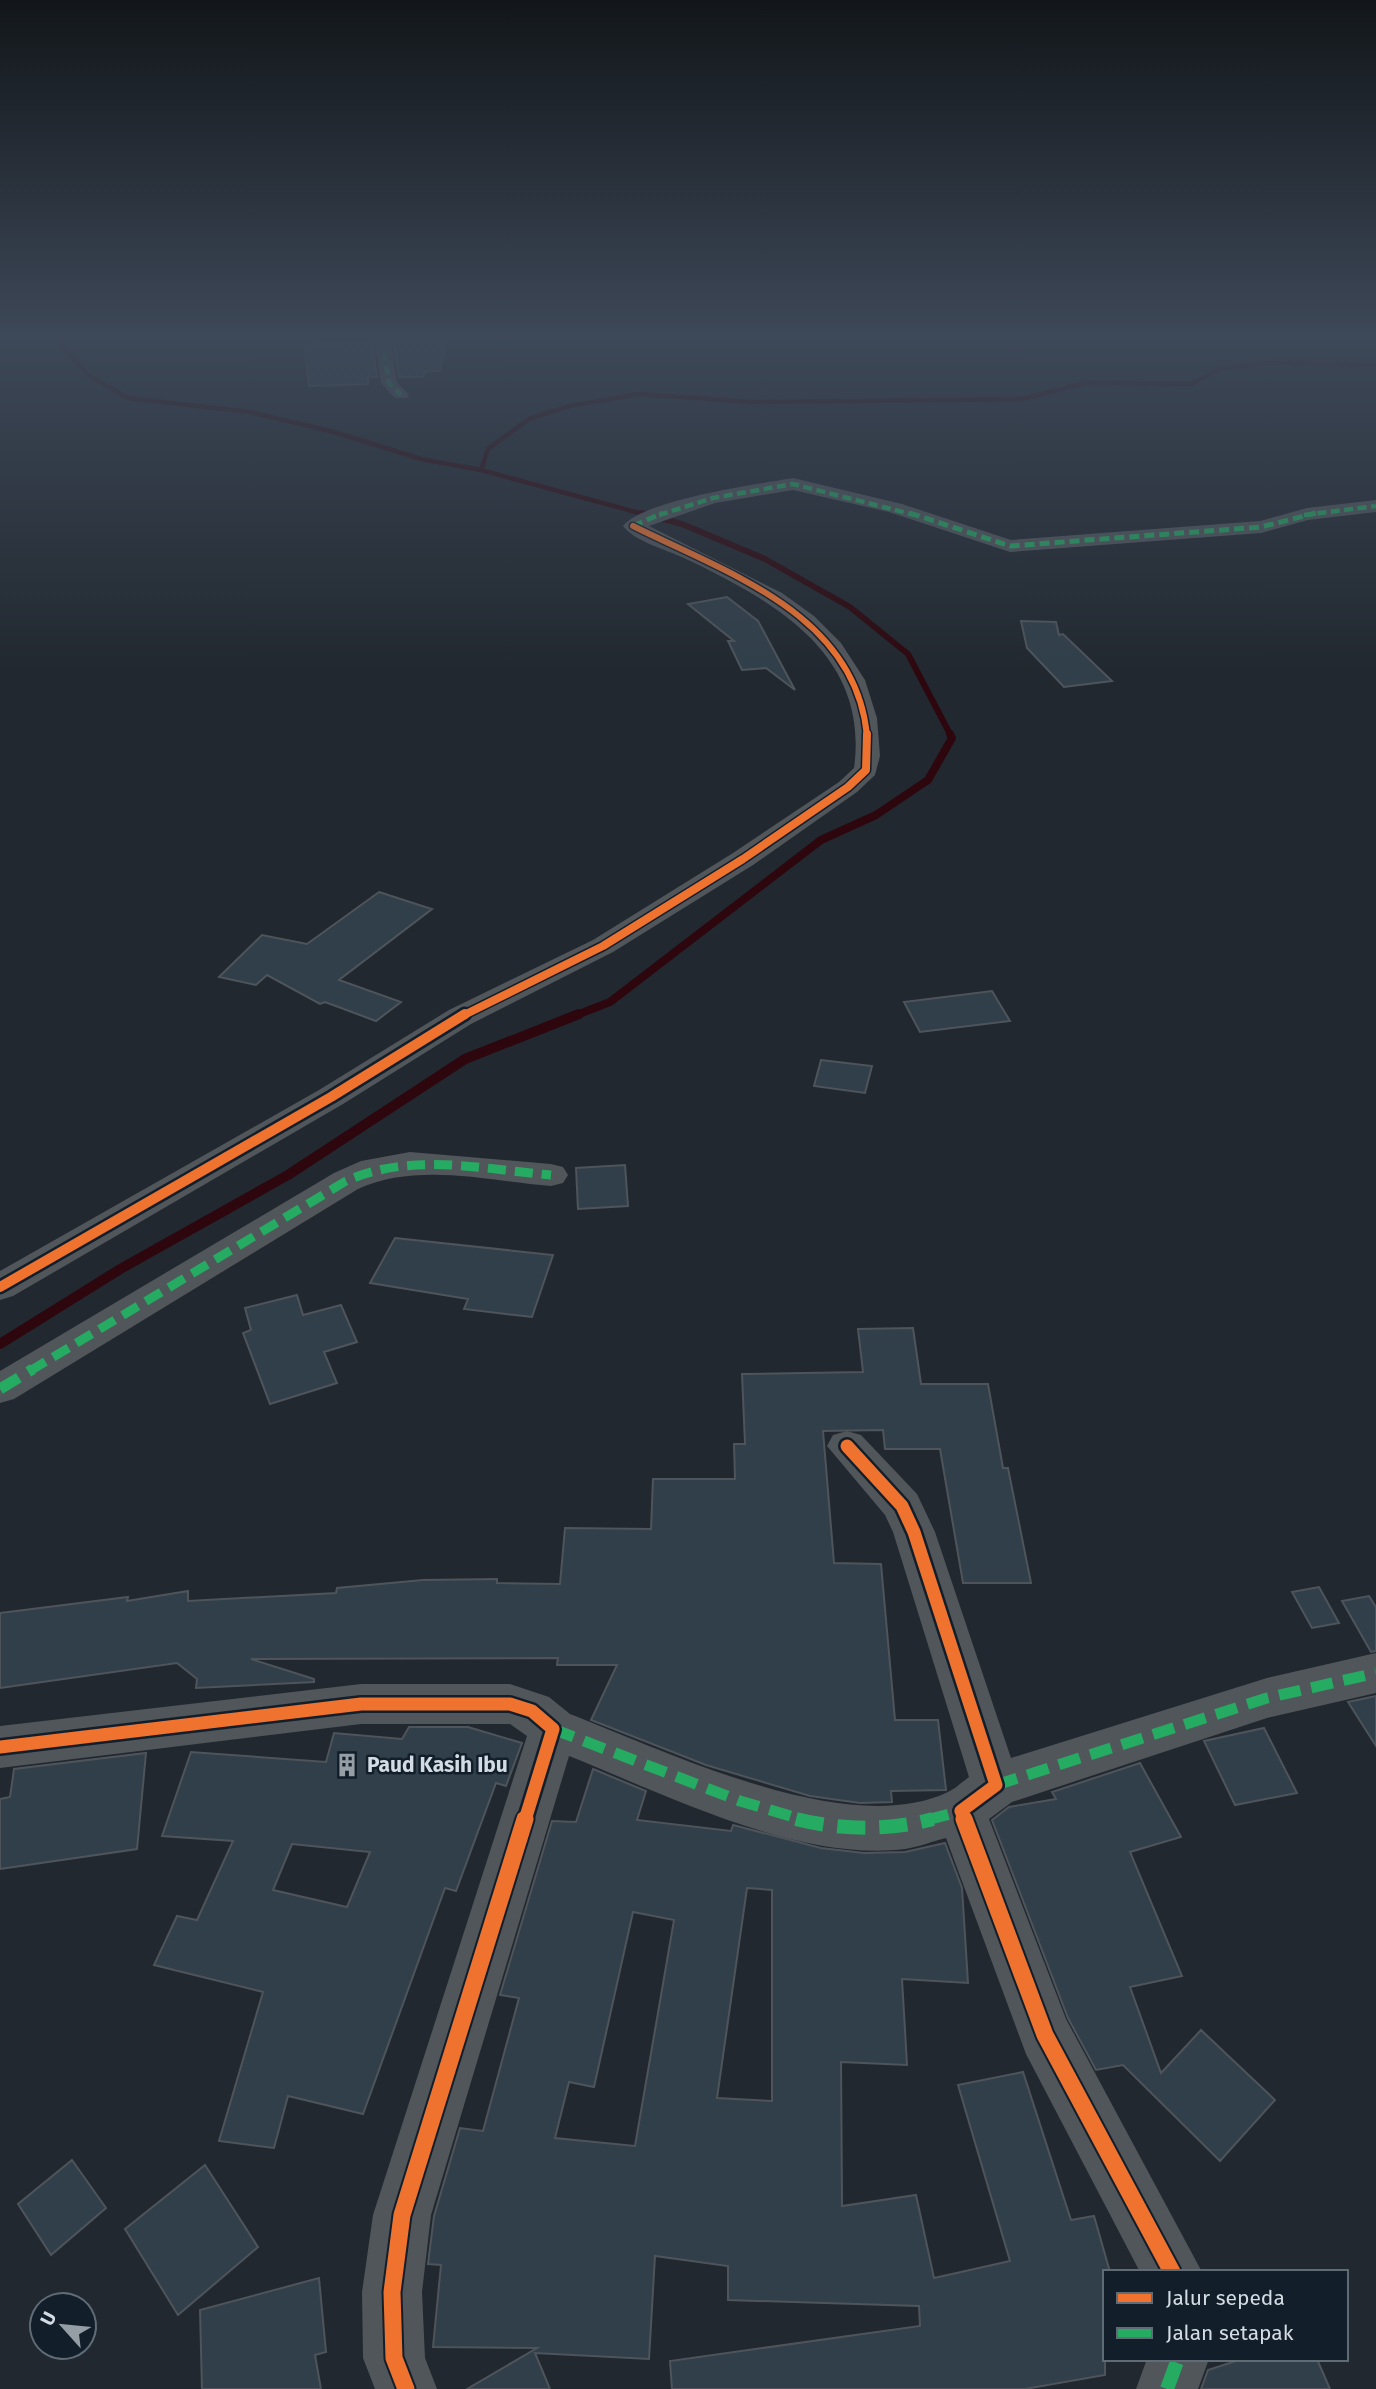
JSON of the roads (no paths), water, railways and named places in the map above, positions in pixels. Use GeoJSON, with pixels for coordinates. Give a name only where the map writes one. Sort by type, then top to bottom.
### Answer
{"type":"FeatureCollection","features":[{"type":"Feature","properties":{"kind":"street"},"geometry":{"type":"LineString","coordinates":[[0,1287],[331,1097],[460,1017],[603,946],[743,859],[848,787],[866,770],[869,745],[861,694],[849,668],[811,624],[731,571],[634,526],[668,510],[724,495],[793,484],[895,508],[1000,544],[1020,546],[1261,527],[1307,514],[1376,506]]}},
{"type":"Feature","properties":{"kind":"street"},"geometry":{"type":"LineString","coordinates":[[0,1389],[346,1181],[373,1168],[410,1163],[551,1175]]}},
{"type":"Feature","properties":{"kind":"street"},"geometry":{"type":"LineString","coordinates":[[848,1446],[902,1506],[914,1532],[978,1798],[1045,2035],[1170,2270]]}},
{"type":"Feature","properties":{"kind":"street"},"geometry":{"type":"LineString","coordinates":[[0,1747],[361,1704],[510,1704],[531,1711],[553,1729],[740,1801],[800,1820],[875,1828],[907,1826],[978,1798],[1267,1698],[1376,1673]]}},
{"type":"Feature","properties":{"kind":"street"},"geometry":{"type":"LineString","coordinates":[[406,2389],[394,2358],[392,2291],[402,2215],[553,1729]]}},
{"type":"Feature","properties":{"kind":"street"},"geometry":{"type":"LineString","coordinates":[[1167,2389],[1177,2361]]}},
{"type":"Feature","properties":{"kind":"waterway"},"geometry":{"type":"LineString","coordinates":[[394,450],[421,459],[481,470]]}},
{"type":"Feature","properties":{"kind":"waterway"},"geometry":{"type":"LineString","coordinates":[[481,470],[488,450]]}},
{"type":"Feature","properties":{"kind":"waterway"},"geometry":{"type":"LineString","coordinates":[[481,470],[647,515]]}},
{"type":"Feature","properties":{"kind":"waterway"},"geometry":{"type":"LineString","coordinates":[[641,513],[682,524],[765,559],[850,607],[908,654],[951,736]]}},
{"type":"Feature","properties":{"kind":"waterway"},"geometry":{"type":"LineString","coordinates":[[574,1016],[610,1002],[821,840],[876,815],[928,780],[951,736]]}},
{"type":"Feature","properties":{"kind":"waterway"},"geometry":{"type":"LineString","coordinates":[[0,1344],[122,1268],[288,1175],[465,1059],[579,1014]]}},
{"type":"Feature","properties":{"kind":"place","name":"Paud Kasih Ibu"},"geometry":{"type":"Point","coordinates":[347,1765]}}]}
